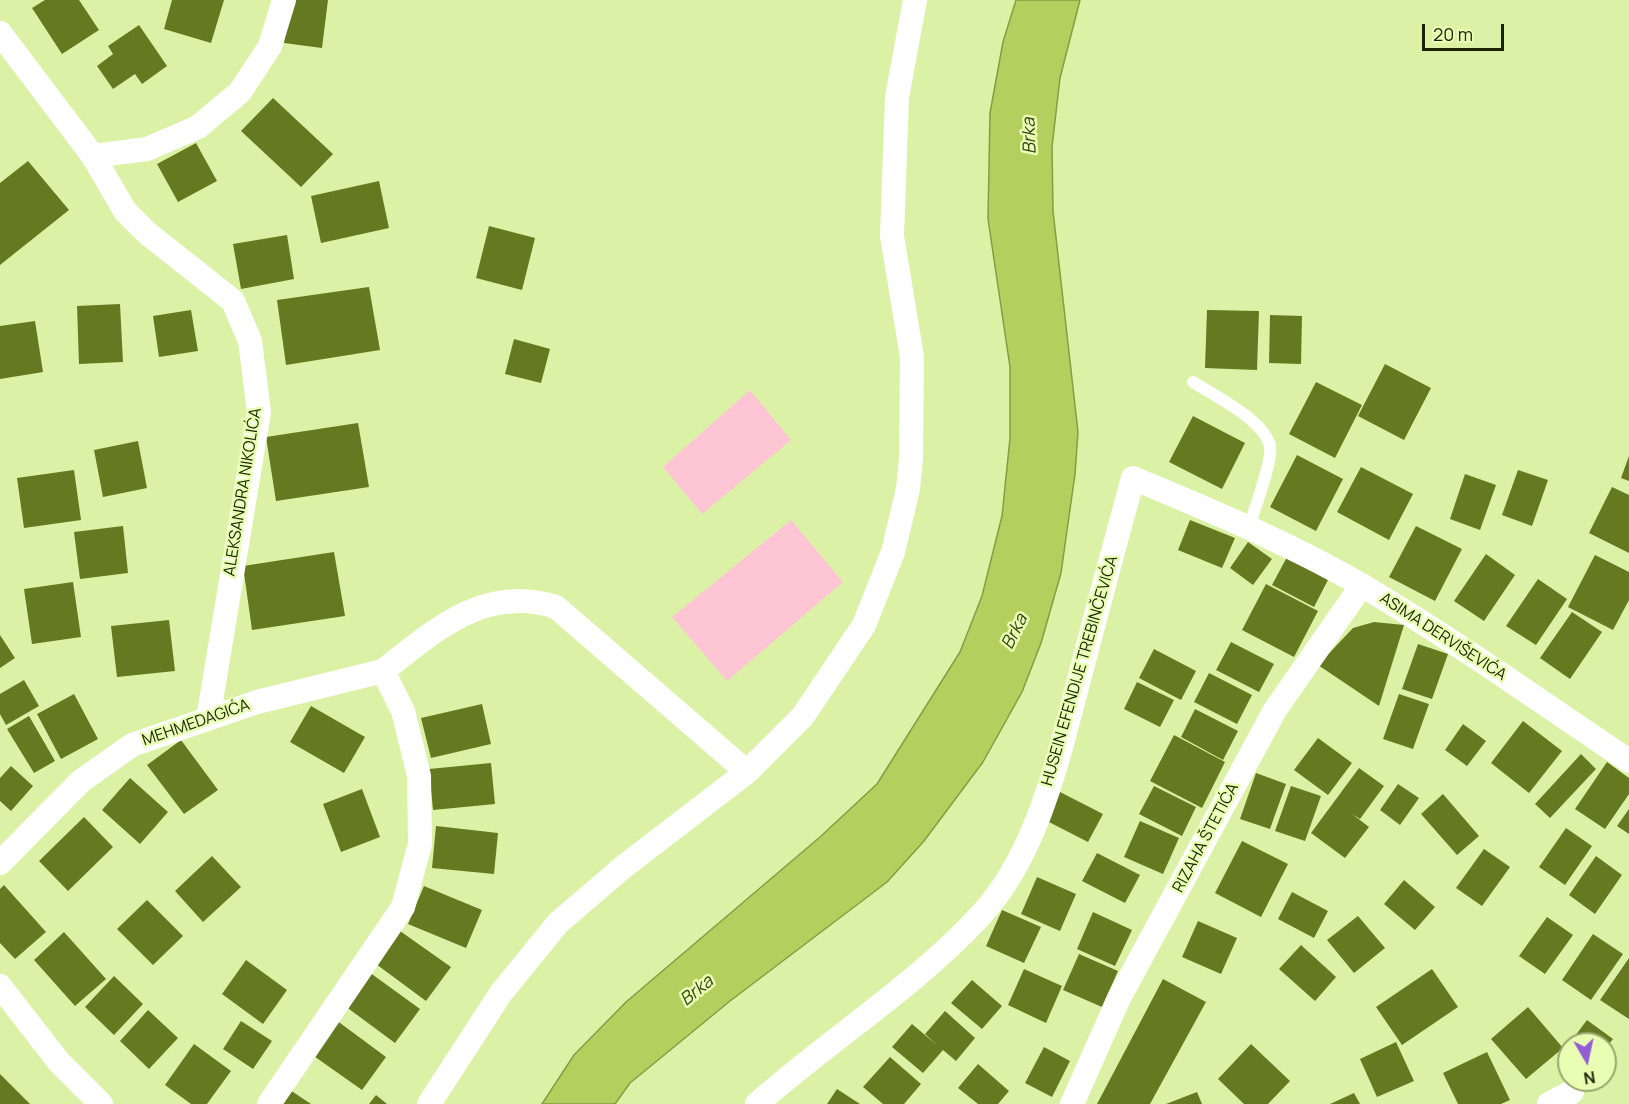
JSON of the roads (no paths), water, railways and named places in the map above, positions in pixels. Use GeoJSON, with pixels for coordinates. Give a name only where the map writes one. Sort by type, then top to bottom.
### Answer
{"type":"FeatureCollection","features":[{"type":"Feature","properties":{"kind":"street"},"geometry":{"type":"LineString","coordinates":[[93,156],[147,149],[198,127],[240,92],[270,46],[284,0]]}},
{"type":"Feature","properties":{"kind":"street"},"geometry":{"type":"LineString","coordinates":[[429,1104],[501,993],[558,923],[622,868],[747,772],[803,716],[864,626],[893,552],[908,489],[911,458],[912,357],[892,236],[897,97],[915,0]]}},
{"type":"Feature","properties":{"kind":"street","name":"ALEKSANDRA NIKOLIĆA"},"geometry":{"type":"LineString","coordinates":[[0,33],[93,156],[125,211],[147,233],[233,301],[250,341],[259,412],[208,719]]}},
{"type":"Feature","properties":{"kind":"street","name":"ASIMA DERVIŠEVIĆA"},"geometry":{"type":"LineString","coordinates":[[1133,478],[1249,527],[1362,585],[1480,660],[1629,761]]}},
{"type":"Feature","properties":{"kind":"street","name":"HUSEIN EFENDIJE TREBINČEVIĆA"},"geometry":{"type":"LineString","coordinates":[[757,1104],[798,1068],[908,983],[980,916],[1014,871],[1053,776],[1133,478]]}},
{"type":"Feature","properties":{"kind":"street","name":"RIZAHA ŠTETIĆA"},"geometry":{"type":"LineString","coordinates":[[1072,1104],[1119,998],[1275,710],[1362,585]]}},
{"type":"Feature","properties":{"kind":"street"},"geometry":{"type":"LineString","coordinates":[[269,1104],[403,907],[420,844],[419,776],[403,711],[383,671],[449,622],[484,605],[532,599],[556,607],[747,772]]}},
{"type":"Feature","properties":{"kind":"street","name":"MEHMEDAGIĆA"},"geometry":{"type":"LineString","coordinates":[[0,863],[81,781],[132,745],[257,702],[383,671]]}},
{"type":"Feature","properties":{"kind":"street"},"geometry":{"type":"LineString","coordinates":[[0,986],[60,1062],[100,1104]]}},
{"type":"Feature","properties":{"kind":"street"},"geometry":{"type":"LineString","coordinates":[[1549,1104],[1572,1092]]}},
{"type":"Feature","properties":{"kind":"lane"},"geometry":{"type":"LineString","coordinates":[[1193,382],[1259,425],[1271,447],[1264,480],[1249,527]]}},
{"type":"Feature","properties":{"kind":"water","name":"Brka"},"geometry":{"type":"Polygon","coordinates":[[[1016,0],[1080,0],[1060,78],[1052,147],[1053,211],[1078,432],[1075,474],[1061,573],[1041,643],[1022,692],[983,762],[924,841],[887,882],[730,1001],[630,1083],[615,1104],[542,1104],[574,1055],[626,1002],[820,837],[877,784],[960,652],[982,596],[1002,516],[1010,438],[1010,367],[988,219],[990,113],[1003,42],[1016,0]]]}}]}
